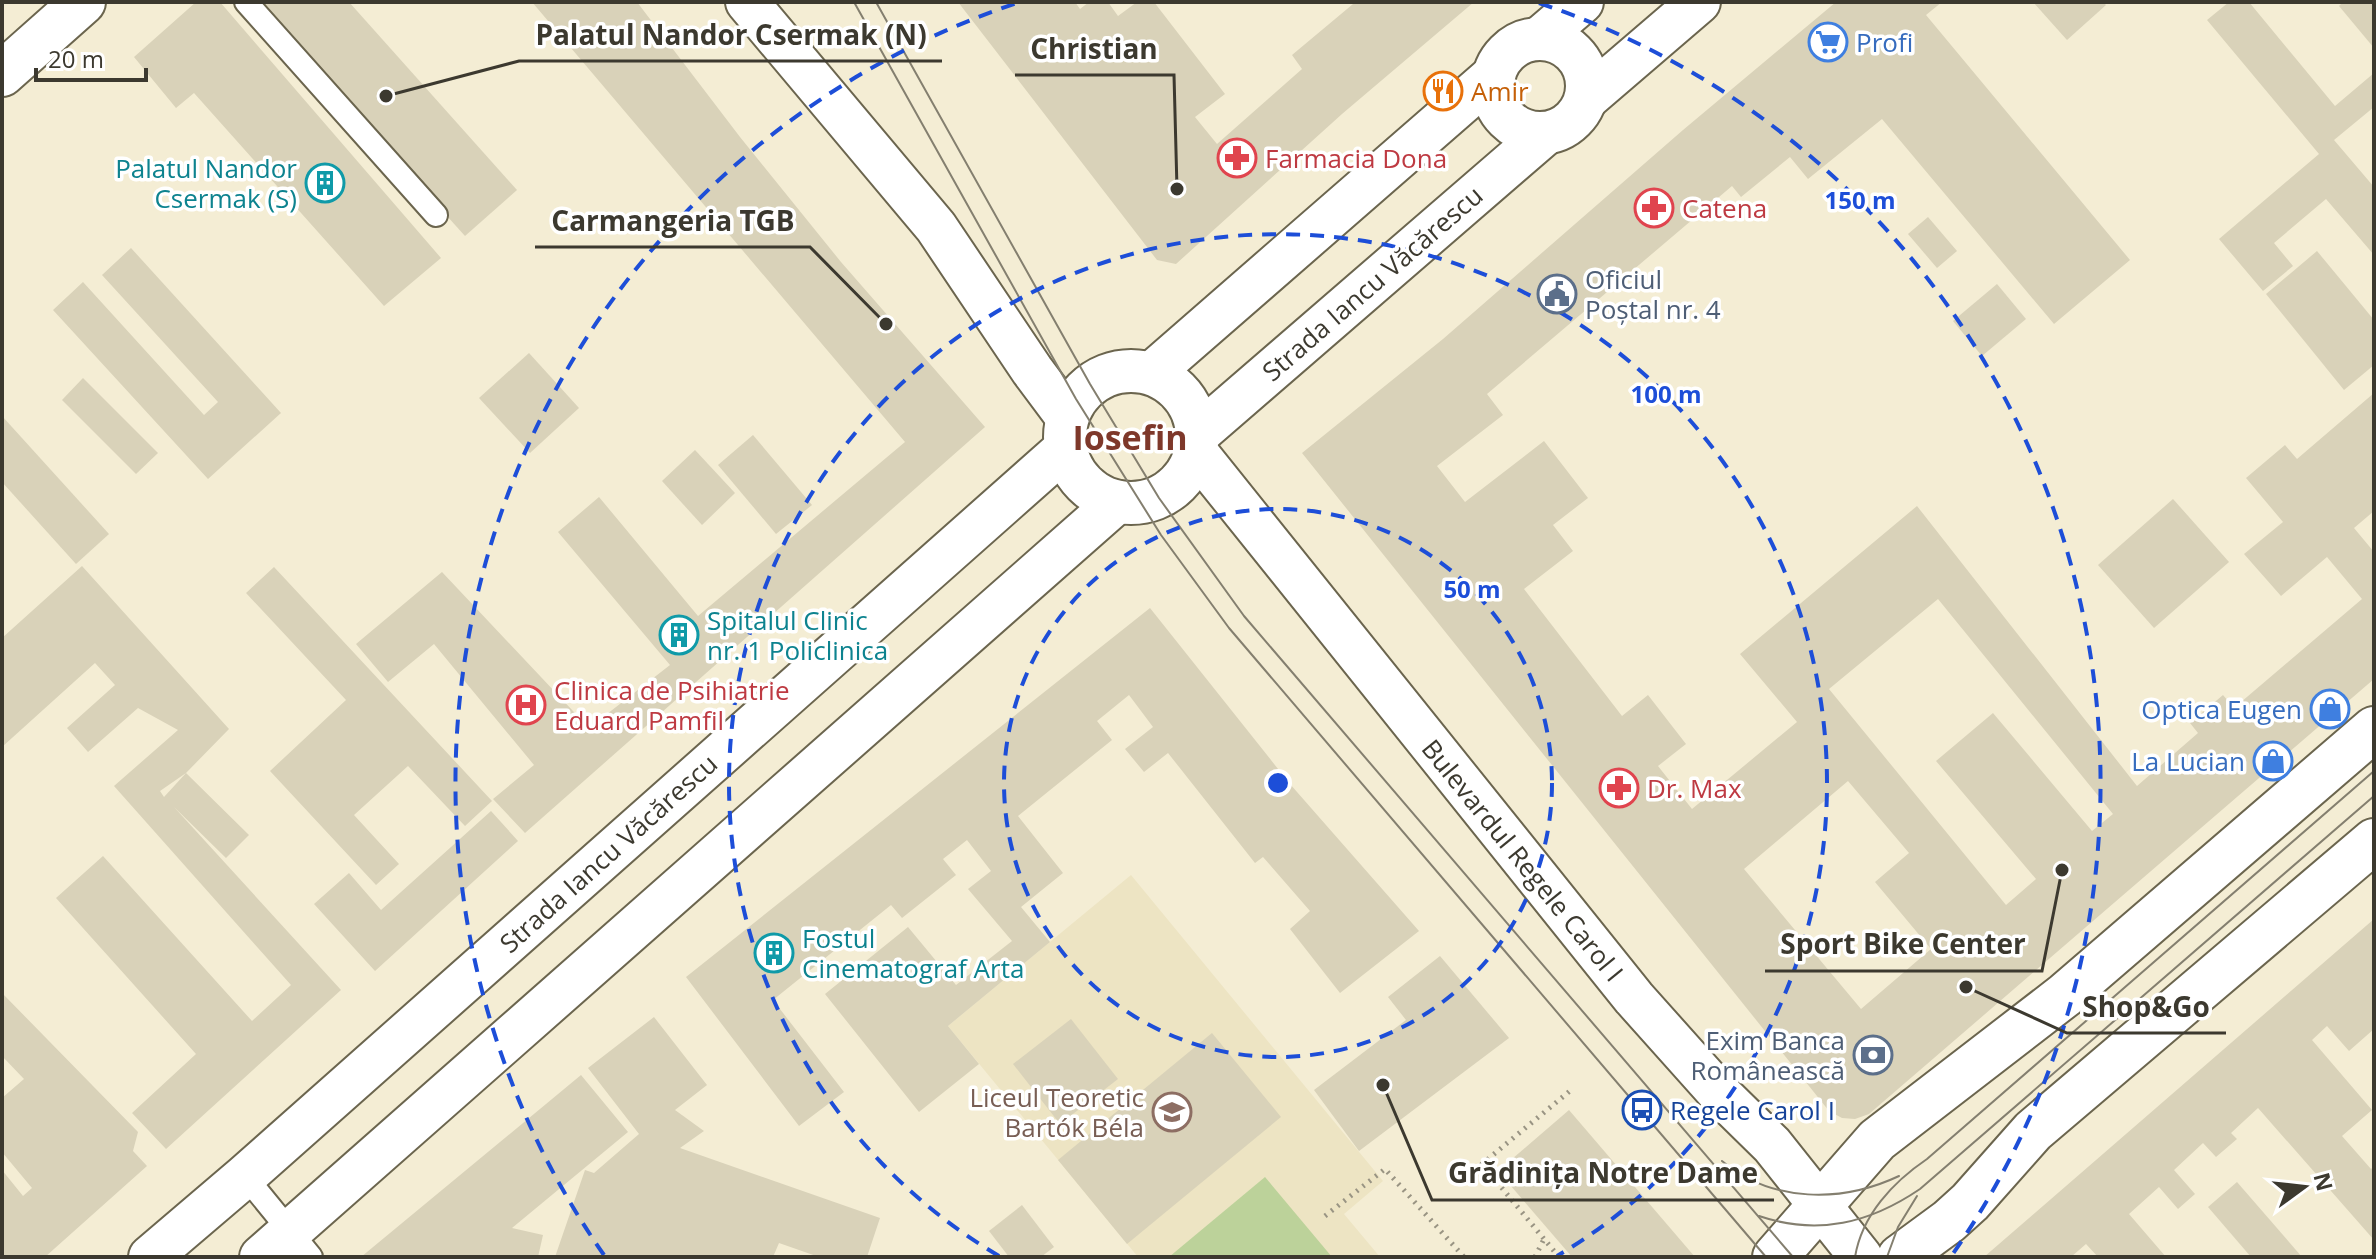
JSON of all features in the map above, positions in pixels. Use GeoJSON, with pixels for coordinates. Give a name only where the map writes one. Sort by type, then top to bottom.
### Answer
{"type":"FeatureCollection","features":[{"type":"Feature","properties":{"kind":"main road"},"geometry":{"type":"LineString","coordinates":[[2,74],[83,2]]}},
{"type":"Feature","properties":{"kind":"main road"},"geometry":{"type":"LineString","coordinates":[[1775,1257],[1877,1140],[2065,995],[2374,729]]}},
{"type":"Feature","properties":{"kind":"main road"},"geometry":{"type":"LineString","coordinates":[[1900,1257],[1970,1202],[2033,1131],[2374,841]]}},
{"type":"Feature","properties":{"kind":"street"},"geometry":{"type":"LineString","coordinates":[[747,2],[936,227],[1032,370],[1067,433],[1072,467],[1083,483],[1098,495],[1117,502],[1140,503],[1159,498],[1176,487],[1189,471],[1197,443],[1194,414],[1184,397],[1170,382],[1152,373],[1120,371],[1090,384],[1076,399],[1067,433]]}},
{"type":"Feature","properties":{"kind":"street"},"geometry":{"type":"LineString","coordinates":[[1540,38],[1582,2]]}},
{"type":"Feature","properties":{"kind":"street"},"geometry":{"type":"LineString","coordinates":[[1586,99],[1588,82],[1583,64],[1572,51],[1557,41],[1540,38],[1524,40],[1500,60],[1494,75],[1493,93],[1499,110],[1512,124],[1528,132],[1559,130],[1571,122],[1586,99],[1699,2]]}},
{"type":"Feature","properties":{"kind":"street"},"geometry":{"type":"LineString","coordinates":[[1152,373],[1494,75]]}},
{"type":"Feature","properties":{"kind":"street","name":"Strada Iancu Văcărescu"},"geometry":{"type":"LineString","coordinates":[[1197,443],[1546,133]]}},
{"type":"Feature","properties":{"kind":"street","name":"Strada Iancu Văcărescu"},"geometry":{"type":"LineString","coordinates":[[150,1257],[245,1176],[1067,433]]}},
{"type":"Feature","properties":{"kind":"street","name":"Bulevardul Regele Carol I"},"geometry":{"type":"LineString","coordinates":[[1197,443],[1634,998],[1718,1092],[1772,1145],[1861,1257]]}},
{"type":"Feature","properties":{"kind":"street"},"geometry":{"type":"LineString","coordinates":[[288,1249],[1117,502]]}},
{"type":"Feature","properties":{"kind":"lane"},"geometry":{"type":"LineString","coordinates":[[246,2],[436,215]]}},
{"type":"Feature","properties":{"kind":"lane"},"geometry":{"type":"LineString","coordinates":[[245,1176],[288,1249]]}},
{"type":"Feature","properties":{"kind":"path"},"geometry":{"type":"LineString","coordinates":[[1559,1257],[1482,1164],[1571,1090]]}},
{"type":"Feature","properties":{"kind":"path"},"geometry":{"type":"LineString","coordinates":[[1325,1216],[1385,1169],[1464,1257]]}},
{"type":"Feature","properties":{"kind":"path"},"geometry":{"type":"LineString","coordinates":[[1535,1257],[1544,1239]]}},
{"type":"Feature","properties":{"kind":"shaded area","name":"Liceul Teoretic Bartók Béla"},"geometry":{"type":"Polygon","coordinates":[[[1131,875],[1383,1181],[1344,1214],[1380,1257],[1138,1257],[948,1026],[1131,875]]]}},
{"type":"Feature","properties":{"kind":"green space"},"geometry":{"type":"Polygon","coordinates":[[[1265,1177],[1332,1257],[1169,1257],[1265,1177]]]}},
{"type":"Feature","properties":{"kind":"building","name":"Palatul Nandor Csermak (S)"},"geometry":{"type":"Polygon","coordinates":[[[196,2],[220,2],[441,258],[384,306],[194,93],[176,108],[134,57],[196,2]]]}},
{"type":"Feature","properties":{"kind":"building"},"geometry":{"type":"Polygon","coordinates":[[[254,2],[349,2],[517,190],[465,236],[254,2]]]}},
{"type":"Feature","properties":{"kind":"building"},"geometry":{"type":"Polygon","coordinates":[[[532,2],[637,2],[841,262],[985,427],[525,833],[493,799],[534,765],[434,644],[388,682],[356,644],[442,572],[589,728],[670,665],[558,532],[599,497],[698,616],[905,442],[532,2]]]}},
{"type":"Feature","properties":{"kind":"building"},"geometry":{"type":"Polygon","coordinates":[[[958,2],[1075,2],[1080,9],[1089,2],[1108,2],[1118,16],[1137,2],[1154,2],[1225,94],[1195,117],[1217,144],[1302,69],[1292,55],[1353,4],[1351,2],[1474,2],[1342,114],[1176,264],[1157,260],[958,2]]]}},
{"type":"Feature","properties":{"kind":"building"},"geometry":{"type":"Polygon","coordinates":[[[1836,2],[1942,2],[1926,15],[2130,260],[2054,324],[1882,119],[1808,179],[1790,157],[1741,197],[1732,186],[1487,394],[1503,415],[1437,466],[1465,502],[1544,441],[1588,498],[1553,525],[1573,551],[1524,589],[1622,716],[1648,695],[1686,744],[1658,766],[1692,809],[1797,722],[1740,654],[1917,506],[2137,786],[2198,733],[2190,723],[2223,695],[2234,708],[2362,599],[2327,557],[2281,596],[2244,554],[2283,522],[2246,478],[2285,445],[2297,459],[2374,393],[2374,511],[2354,528],[2374,552],[2374,679],[1869,1114],[1855,1119],[1842,1118],[1829,1111],[1302,453],[1443,339],[1683,130],[1836,2]],[[1938,599],[1829,689],[2006,905],[2036,879],[1936,761],[1993,713],[2092,831],[2113,814],[1938,599]],[[1848,781],[1744,869],[1861,1009],[1931,949],[1875,882],[1909,853],[1848,781]]]}},
{"type":"Feature","properties":{"kind":"building"},"geometry":{"type":"Polygon","coordinates":[[[2033,2],[2103,2],[2106,5],[2067,40],[2033,2]]]}},
{"type":"Feature","properties":{"kind":"building"},"geometry":{"type":"Polygon","coordinates":[[[2229,2],[2249,2],[2335,106],[2374,73],[2374,107],[2334,140],[2374,187],[2374,255],[2326,199],[2274,243],[2293,266],[2263,291],[2219,239],[2319,154],[2207,20],[2229,2]]]}},
{"type":"Feature","properties":{"kind":"building"},"geometry":{"type":"Polygon","coordinates":[[[2343,2],[2374,2],[2374,48],[2339,6],[2343,2]]]}},
{"type":"Feature","properties":{"kind":"building"},"geometry":{"type":"Polygon","coordinates":[[[1928,217],[1957,251],[1937,268],[1908,234],[1928,217]]]}},
{"type":"Feature","properties":{"kind":"building"},"geometry":{"type":"Polygon","coordinates":[[[131,248],[281,413],[208,479],[53,310],[83,282],[204,415],[218,402],[102,275],[131,248]]]}},
{"type":"Feature","properties":{"kind":"building"},"geometry":{"type":"Polygon","coordinates":[[[2317,251],[2374,320],[2374,365],[2344,390],[2266,294],[2317,251]]]}},
{"type":"Feature","properties":{"kind":"building"},"geometry":{"type":"Polygon","coordinates":[[[1997,284],[2026,319],[1982,356],[1953,321],[1997,284]]]}},
{"type":"Feature","properties":{"kind":"building"},"geometry":{"type":"Polygon","coordinates":[[[529,353],[579,408],[530,453],[479,398],[529,353]]]}},
{"type":"Feature","properties":{"kind":"building"},"geometry":{"type":"Polygon","coordinates":[[[83,378],[158,453],[136,474],[62,400],[83,378]]]}},
{"type":"Feature","properties":{"kind":"building"},"geometry":{"type":"Polygon","coordinates":[[[2,416],[109,534],[76,564],[2,482],[2,416]]]}},
{"type":"Feature","properties":{"kind":"building"},"geometry":{"type":"Polygon","coordinates":[[[753,435],[812,505],[776,534],[718,465],[753,435]]]}},
{"type":"Feature","properties":{"kind":"building"},"geometry":{"type":"Polygon","coordinates":[[[695,450],[735,493],[702,525],[662,481],[695,450]]]}},
{"type":"Feature","properties":{"kind":"building"},"geometry":{"type":"Polygon","coordinates":[[[2173,499],[2229,562],[2154,628],[2098,565],[2173,499]]]}},
{"type":"Feature","properties":{"kind":"building"},"geometry":{"type":"Polygon","coordinates":[[[82,566],[229,729],[186,773],[249,835],[226,858],[174,807],[341,990],[166,1149],[132,1113],[196,1054],[56,898],[103,856],[252,1021],[291,985],[114,786],[178,730],[138,708],[88,752],[67,728],[115,685],[95,663],[2,747],[2,638],[82,566]],[[186,773],[160,791],[164,797],[186,773]]]}},
{"type":"Feature","properties":{"kind":"building"},"geometry":{"type":"Polygon","coordinates":[[[274,567],[492,801],[465,826],[408,766],[354,815],[399,864],[376,885],[270,771],[346,700],[246,593],[274,567]]]}},
{"type":"Feature","properties":{"kind":"building"},"geometry":{"type":"Polygon","coordinates":[[[1150,608],[1290,784],[1419,931],[1340,993],[1290,929],[1310,911],[1263,857],[1255,863],[1168,753],[1144,772],[1125,749],[1153,727],[1129,695],[1097,721],[1112,740],[1018,816],[1063,873],[1021,907],[1050,942],[948,1026],[979,1064],[919,1112],[825,994],[908,927],[956,985],[1012,941],[968,889],[991,871],[967,840],[943,859],[956,875],[902,918],[891,905],[773,1000],[844,1092],[799,1126],[686,977],[1150,608]]]}},
{"type":"Feature","properties":{"kind":"building"},"geometry":{"type":"Polygon","coordinates":[[[491,811],[518,841],[375,971],[314,904],[349,873],[381,910],[491,811]]]}},
{"type":"Feature","properties":{"kind":"building"},"geometry":{"type":"Polygon","coordinates":[[[2374,919],[2374,1029],[2349,1051],[2327,1026],[2312,1040],[2372,1110],[2342,1136],[2371,1169],[2374,1166],[2374,1240],[2258,1108],[2231,1133],[2237,1139],[2216,1157],[2203,1143],[2174,1170],[2195,1194],[2178,1209],[2159,1187],[2129,1214],[2166,1257],[2098,1257],[2086,1244],[2071,1257],[1984,1257],[2374,919]]]}},
{"type":"Feature","properties":{"kind":"building"},"geometry":{"type":"Polygon","coordinates":[[[1440,956],[1509,1038],[1359,1151],[1314,1090],[1406,1020],[1388,997],[1440,956]]]}},
{"type":"Feature","properties":{"kind":"building"},"geometry":{"type":"Polygon","coordinates":[[[2,993],[138,1132],[133,1151],[147,1166],[45,1257],[2,1257],[2,1170],[23,1196],[32,1188],[2,1152],[2,1098],[24,1079],[2,1056],[2,993]]]}},
{"type":"Feature","properties":{"kind":"building"},"geometry":{"type":"Polygon","coordinates":[[[654,1017],[707,1085],[675,1110],[704,1131],[680,1148],[880,1218],[867,1257],[819,1257],[779,1243],[773,1257],[555,1257],[585,1170],[594,1173],[639,1134],[588,1068],[654,1017]]]}},
{"type":"Feature","properties":{"kind":"building"},"geometry":{"type":"Polygon","coordinates":[[[1071,1019],[1118,1079],[1060,1124],[1013,1064],[1071,1019]]]}},
{"type":"Feature","properties":{"kind":"building"},"geometry":{"type":"Polygon","coordinates":[[[1212,1033],[1281,1117],[1127,1244],[1058,1160],[1212,1033]]]}},
{"type":"Feature","properties":{"kind":"building"},"geometry":{"type":"Polygon","coordinates":[[[581,1075],[628,1132],[512,1228],[543,1235],[538,1257],[361,1257],[581,1075]]]}},
{"type":"Feature","properties":{"kind":"building"},"geometry":{"type":"Polygon","coordinates":[[[1569,1110],[1695,1257],[1572,1257],[1498,1171],[1569,1110]]]}},
{"type":"Feature","properties":{"kind":"building"},"geometry":{"type":"Polygon","coordinates":[[[2237,1182],[2302,1257],[2251,1257],[2208,1207],[2237,1182]]]}},
{"type":"Feature","properties":{"kind":"building"},"geometry":{"type":"Polygon","coordinates":[[[1022,1205],[1054,1247],[1041,1257],[1009,1257],[989,1231],[1022,1205]]]}},
{"type":"Feature","properties":{"kind":"tram line"},"geometry":{"type":"LineString","coordinates":[[854,2],[1076,399],[1161,535],[1229,628],[1766,1257]]}},
{"type":"Feature","properties":{"kind":"tram line"},"geometry":{"type":"LineString","coordinates":[[876,2],[1090,384],[1159,498],[1244,616],[1793,1257]]}},
{"type":"Feature","properties":{"kind":"tram line"},"geometry":{"type":"LineString","coordinates":[[1855,1257],[1864,1227],[1881,1201],[1902,1178],[2374,771]]}},
{"type":"Feature","properties":{"kind":"tram line"},"geometry":{"type":"LineString","coordinates":[[1759,1216],[1802,1225],[1843,1223],[1882,1210],[1920,1189],[2374,796]]}},
{"type":"Feature","properties":{"kind":"tram line"},"geometry":{"type":"LineString","coordinates":[[1722,1161],[1763,1185],[1808,1194],[1854,1191],[1899,1176]]}},
{"type":"Feature","properties":{"kind":"tram line"},"geometry":{"type":"LineString","coordinates":[[1887,1257],[1898,1227],[1917,1196]]}},
{"type":"Feature","properties":{"kind":"place","name":"Profi"},"geometry":{"type":"Point","coordinates":[1828,42]}},
{"type":"Feature","properties":{"kind":"place","name":"Amir"},"geometry":{"type":"Point","coordinates":[1443,91]}},
{"type":"Feature","properties":{"kind":"place","name":"Palatul Nandor Csermak (N)"},"geometry":{"type":"Point","coordinates":[386,96]}},
{"type":"Feature","properties":{"kind":"place","name":"Farmacia Dona"},"geometry":{"type":"Point","coordinates":[1237,158]}},
{"type":"Feature","properties":{"kind":"place","name":"Palatul Nandor Csermak (S)"},"geometry":{"type":"Point","coordinates":[325,183]}},
{"type":"Feature","properties":{"kind":"place","name":"Christian"},"geometry":{"type":"Point","coordinates":[1177,189]}},
{"type":"Feature","properties":{"kind":"place","name":"Catena"},"geometry":{"type":"Point","coordinates":[1654,208]}},
{"type":"Feature","properties":{"kind":"place","name":"Oficiul Poștal nr. 4"},"geometry":{"type":"Point","coordinates":[1557,294]}},
{"type":"Feature","properties":{"kind":"place","name":"Carmangeria TGB"},"geometry":{"type":"Point","coordinates":[886,324]}},
{"type":"Feature","properties":{"kind":"place","name":"Spitalul Clinic nr. 1 Policlinica"},"geometry":{"type":"Point","coordinates":[679,635]}},
{"type":"Feature","properties":{"kind":"place","name":"Clinica de Psihiatrie Eduard Pamfil"},"geometry":{"type":"Point","coordinates":[526,705]}},
{"type":"Feature","properties":{"kind":"place","name":"Optica Eugen"},"geometry":{"type":"Point","coordinates":[2330,709]}},
{"type":"Feature","properties":{"kind":"place","name":"La Lucian"},"geometry":{"type":"Point","coordinates":[2273,761]}},
{"type":"Feature","properties":{"kind":"place","name":"Dr. Max"},"geometry":{"type":"Point","coordinates":[1619,788]}},
{"type":"Feature","properties":{"kind":"place","name":"Sport Bike Center"},"geometry":{"type":"Point","coordinates":[2062,870]}},
{"type":"Feature","properties":{"kind":"place","name":"Fostul Cinematograf Arta"},"geometry":{"type":"Point","coordinates":[774,953]}},
{"type":"Feature","properties":{"kind":"place","name":"Shop&Go"},"geometry":{"type":"Point","coordinates":[1966,987]}},
{"type":"Feature","properties":{"kind":"place","name":"Exim Banca Românească"},"geometry":{"type":"Point","coordinates":[1873,1055]}},
{"type":"Feature","properties":{"kind":"place","name":"Grădinița Notre Dame"},"geometry":{"type":"Point","coordinates":[1383,1085]}},
{"type":"Feature","properties":{"kind":"place","name":"Regele Carol I"},"geometry":{"type":"Point","coordinates":[1642,1110]}},
{"type":"Feature","properties":{"kind":"place","name":"Liceul Teoretic Bartók Béla"},"geometry":{"type":"Point","coordinates":[1172,1112]}},
{"type":"Feature","properties":{"kind":"district","name":"Iosefin"},"geometry":{"type":"Point","coordinates":[1130,437]}}]}
